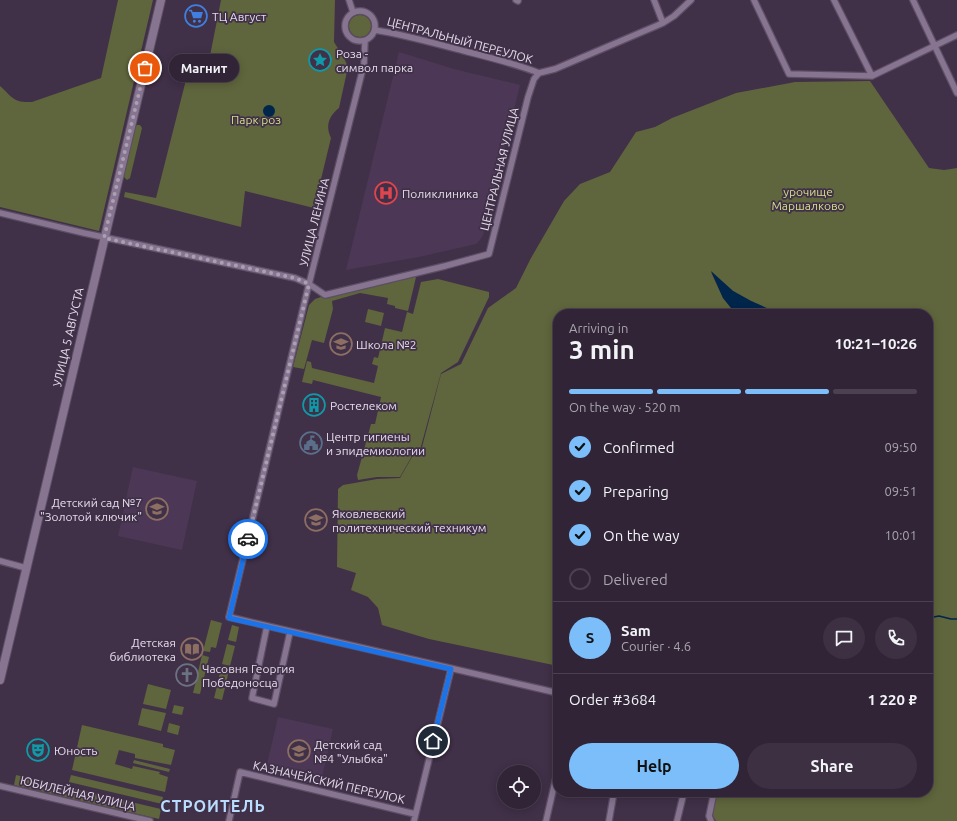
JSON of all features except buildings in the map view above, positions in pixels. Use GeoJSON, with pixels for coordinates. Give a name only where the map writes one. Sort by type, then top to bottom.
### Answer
{"type":"FeatureCollection","features":[{"type":"Feature","properties":{"kind":"street","name":"УЛИЦА 5 АВГУСТА"},"geometry":{"type":"LineString","coordinates":[[0,680],[161,0]]}},
{"type":"Feature","properties":{"kind":"street"},"geometry":{"type":"LineString","coordinates":[[349,0],[353,12]]}},
{"type":"Feature","properties":{"kind":"street"},"geometry":{"type":"LineString","coordinates":[[654,0],[663,23]]}},
{"type":"Feature","properties":{"kind":"street"},"geometry":{"type":"LineString","coordinates":[[539,73],[555,69],[663,23],[674,16],[690,0]]}},
{"type":"Feature","properties":{"kind":"street"},"geometry":{"type":"LineString","coordinates":[[754,0],[790,74],[872,76],[957,35]]}},
{"type":"Feature","properties":{"kind":"street"},"geometry":{"type":"LineString","coordinates":[[834,0],[872,76]]}},
{"type":"Feature","properties":{"kind":"street"},"geometry":{"type":"LineString","coordinates":[[913,0],[957,93]]}},
{"type":"Feature","properties":{"kind":"street"},"geometry":{"type":"LineString","coordinates":[[364,11],[373,18],[375,30],[365,41],[359,42],[349,37],[346,32],[345,21],[353,12],[364,11]]}},
{"type":"Feature","properties":{"kind":"street","name":"ЦЕНТРАЛЬНЫЙ ПЕРЕУЛОК"},"geometry":{"type":"LineString","coordinates":[[375,30],[391,32],[460,50],[523,67],[539,73]]}},
{"type":"Feature","properties":{"kind":"street","name":"УЛИЦА ЛЕНИНА"},"geometry":{"type":"LineString","coordinates":[[267,626],[229,618],[309,284],[364,64],[365,41]]}},
{"type":"Feature","properties":{"kind":"street","name":"ЦЕНТРАЛЬНАЯ УЛИЦА"},"geometry":{"type":"LineString","coordinates":[[309,284],[325,295],[488,254],[526,104],[534,79],[539,73]]}},
{"type":"Feature","properties":{"kind":"street"},"geometry":{"type":"LineString","coordinates":[[0,213],[104,238],[295,278],[309,284]]}},
{"type":"Feature","properties":{"kind":"street"},"geometry":{"type":"LineString","coordinates":[[0,561],[26,568]]}},
{"type":"Feature","properties":{"kind":"street"},"geometry":{"type":"LineString","coordinates":[[290,632],[274,704],[252,698],[267,626],[553,692]]}},
{"type":"Feature","properties":{"kind":"street"},"geometry":{"type":"LineString","coordinates":[[414,821],[451,669]]}},
{"type":"Feature","properties":{"kind":"street","name":"КАЗНАЧЕЙСКИЙ ПЕРЕУЛОК"},"geometry":{"type":"LineString","coordinates":[[229,821],[240,772],[415,814]]}},
{"type":"Feature","properties":{"kind":"street","name":"ЮБИЛЕЙНАЯ УЛИЦА"},"geometry":{"type":"LineString","coordinates":[[0,786],[150,821]]}},
{"type":"Feature","properties":{"kind":"street"},"geometry":{"type":"LineString","coordinates":[[546,821],[553,791]]}},
{"type":"Feature","properties":{"kind":"street"},"geometry":{"type":"LineString","coordinates":[[609,821],[613,797]]}},
{"type":"Feature","properties":{"kind":"street"},"geometry":{"type":"LineString","coordinates":[[677,821],[683,797]]}},
{"type":"Feature","properties":{"kind":"street"},"geometry":{"type":"LineString","coordinates":[[711,821],[709,816],[713,797]]}},
{"type":"Feature","properties":{"kind":"shaded area"},"geometry":{"type":"Polygon","coordinates":[[[399,52],[454,69],[520,85],[483,235],[480,240],[476,244],[419,257],[346,270],[399,52]]]}},
{"type":"Feature","properties":{"kind":"shaded area","name":"Детский сад №7 \"Золотой ключик\""},"geometry":{"type":"Polygon","coordinates":[[[133,467],[197,481],[182,550],[118,536],[133,467]]]}},
{"type":"Feature","properties":{"kind":"shaded area","name":"Детский сад №4 \"Улыбка\""},"geometry":{"type":"Polygon","coordinates":[[[278,717],[333,729],[320,786],[265,773],[278,717]]]}},
{"type":"Feature","properties":{"kind":"green space"},"geometry":{"type":"Polygon","coordinates":[[[118,0],[153,0],[99,231],[0,207],[0,86],[16,100],[32,102],[101,78],[118,0]]]}},
{"type":"Feature","properties":{"kind":"green space","name":"Парк роз"},"geometry":{"type":"Polygon","coordinates":[[[221,0],[335,0],[334,42],[348,67],[339,108],[330,118],[328,125],[331,138],[314,208],[245,191],[241,227],[124,197],[125,192],[156,198],[190,64],[208,66],[221,0]]]}},
{"type":"Feature","properties":{"kind":"green space"},"geometry":{"type":"Polygon","coordinates":[[[360,15],[364,16],[370,22],[370,30],[364,36],[360,37],[356,36],[350,30],[349,26],[350,22],[356,16],[360,15]]]}},
{"type":"Feature","properties":{"kind":"green space","name":"урочище Маршалково"},"geometry":{"type":"Polygon","coordinates":[[[870,81],[929,168],[944,170],[957,168],[957,821],[716,821],[711,813],[715,797],[933,797],[933,309],[769,309],[733,291],[711,272],[723,298],[732,309],[553,309],[553,665],[429,639],[382,625],[378,608],[368,597],[351,590],[356,573],[337,567],[338,489],[343,485],[377,479],[400,478],[416,450],[421,451],[441,374],[461,364],[488,308],[516,288],[531,258],[564,201],[580,184],[610,172],[636,132],[655,127],[672,118],[736,93],[795,82],[870,81]]]}},
{"type":"Feature","properties":{"kind":"green space"},"geometry":{"type":"Polygon","coordinates":[[[140,125],[142,128],[130,178],[127,180],[123,176],[135,127],[140,125]]]}},
{"type":"Feature","properties":{"kind":"green space"},"geometry":{"type":"Polygon","coordinates":[[[417,273],[408,311],[395,308],[395,306],[387,304],[388,298],[360,293],[332,301],[333,309],[324,343],[312,340],[304,369],[293,367],[309,305],[315,299],[417,273]]]}},
{"type":"Feature","properties":{"kind":"green space"},"geometry":{"type":"Polygon","coordinates":[[[438,279],[489,292],[489,297],[458,362],[441,373],[420,450],[416,449],[400,477],[377,477],[358,480],[357,475],[371,424],[375,424],[381,397],[313,380],[312,384],[302,382],[307,361],[311,362],[312,368],[374,383],[378,366],[372,364],[374,357],[378,358],[385,328],[402,332],[407,312],[413,314],[421,282],[438,279]]]}},
{"type":"Feature","properties":{"kind":"green space"},"geometry":{"type":"Polygon","coordinates":[[[368,309],[384,313],[381,326],[365,322],[368,309]]]}},
{"type":"Feature","properties":{"kind":"green space"},"geometry":{"type":"Polygon","coordinates":[[[211,620],[222,623],[216,648],[211,647],[210,652],[203,651],[211,620]]]}},
{"type":"Feature","properties":{"kind":"green space"},"geometry":{"type":"Polygon","coordinates":[[[232,625],[239,627],[236,642],[228,640],[232,625]]]}},
{"type":"Feature","properties":{"kind":"green space"},"geometry":{"type":"Polygon","coordinates":[[[227,644],[235,646],[230,666],[222,664],[227,644]]]}},
{"type":"Feature","properties":{"kind":"green space"},"geometry":{"type":"Polygon","coordinates":[[[202,655],[209,657],[200,694],[193,693],[202,655]]]}},
{"type":"Feature","properties":{"kind":"green space"},"geometry":{"type":"Polygon","coordinates":[[[221,667],[229,669],[226,684],[218,682],[221,667]]]}},
{"type":"Feature","properties":{"kind":"green space"},"geometry":{"type":"Polygon","coordinates":[[[148,684],[171,690],[166,709],[143,704],[148,684]]]}},
{"type":"Feature","properties":{"kind":"green space"},"geometry":{"type":"Polygon","coordinates":[[[217,686],[225,688],[222,700],[214,698],[217,686]]]}},
{"type":"Feature","properties":{"kind":"green space"},"geometry":{"type":"Polygon","coordinates":[[[174,705],[184,707],[182,715],[172,713],[174,705]]]}},
{"type":"Feature","properties":{"kind":"green space"},"geometry":{"type":"Polygon","coordinates":[[[142,708],[166,713],[161,731],[138,725],[142,708]]]}},
{"type":"Feature","properties":{"kind":"green space"},"geometry":{"type":"Polygon","coordinates":[[[169,723],[180,726],[178,735],[167,732],[169,723]]]}},
{"type":"Feature","properties":{"kind":"green space"},"geometry":{"type":"Polygon","coordinates":[[[82,725],[163,744],[163,747],[175,750],[171,765],[135,758],[135,754],[119,750],[115,764],[132,769],[133,766],[160,772],[159,774],[168,777],[165,792],[72,770],[82,725]]]}},
{"type":"Feature","properties":{"kind":"green space"},"geometry":{"type":"Polygon","coordinates":[[[134,760],[170,769],[169,772],[133,763],[134,760]]]}},
{"type":"Feature","properties":{"kind":"green space"},"geometry":{"type":"Polygon","coordinates":[[[16,775],[161,809],[159,819],[14,785],[16,775]]]}},
{"type":"Feature","properties":{"kind":"green space"},"geometry":{"type":"Polygon","coordinates":[[[71,775],[163,797],[162,804],[69,782],[71,775]]]}},
{"type":"Feature","properties":{"kind":"water"},"geometry":{"type":"Polygon","coordinates":[[[267,105],[271,105],[275,111],[271,117],[267,117],[263,113],[263,109],[267,105]]]}},
{"type":"Feature","properties":{"kind":"water"},"geometry":{"type":"Polygon","coordinates":[[[711,271],[733,291],[769,309],[732,309],[723,298],[711,271]]]}},
{"type":"Feature","properties":{"kind":"waterway"},"geometry":{"type":"LineString","coordinates":[[933,617],[939,616],[957,619]]}},
{"type":"Feature","properties":{"kind":"way so far"},"geometry":{"type":"LineString","coordinates":[[145,68],[104,238],[295,278],[309,284],[248,539]]}},
{"type":"Feature","properties":{"kind":"place","name":"ТЦ Август"},"geometry":{"type":"Point","coordinates":[196,16]}},
{"type":"Feature","properties":{"kind":"place","name":"Роза - символ парка"},"geometry":{"type":"Point","coordinates":[320,60]}},
{"type":"Feature","properties":{"kind":"place","name":"Магнит"},"geometry":{"type":"Point","coordinates":[145,68]}},
{"type":"Feature","properties":{"kind":"place","name":"Поликлиника"},"geometry":{"type":"Point","coordinates":[386,193]}},
{"type":"Feature","properties":{"kind":"place","name":"Школа №2"},"geometry":{"type":"Point","coordinates":[341,344]}},
{"type":"Feature","properties":{"kind":"place","name":"Ростелеком"},"geometry":{"type":"Point","coordinates":[314,405]}},
{"type":"Feature","properties":{"kind":"place","name":"Центр гигиены и эпидемиологии"},"geometry":{"type":"Point","coordinates":[311,443]}},
{"type":"Feature","properties":{"kind":"place","name":"Детский сад №7 \"Золотой ключик\""},"geometry":{"type":"Point","coordinates":[157,509]}},
{"type":"Feature","properties":{"kind":"place","name":"Яковлевский политехнический техникум"},"geometry":{"type":"Point","coordinates":[316,520]}},
{"type":"Feature","properties":{"kind":"place","name":"Детская библиотека"},"geometry":{"type":"Point","coordinates":[192,649]}},
{"type":"Feature","properties":{"kind":"place","name":"Часовня Георгия Победоносца"},"geometry":{"type":"Point","coordinates":[187,675]}},
{"type":"Feature","properties":{"kind":"place","name":"Юность"},"geometry":{"type":"Point","coordinates":[38,750]}},
{"type":"Feature","properties":{"kind":"place","name":"Детский сад №4 \"Улыбка\""},"geometry":{"type":"Point","coordinates":[299,751]}},
{"type":"Feature","properties":{"kind":"district","name":"СТРОИТЕЛЬ"},"geometry":{"type":"Point","coordinates":[213,806]}},
{"type":"Feature","properties":{"kind":"route"},"geometry":{"type":"LineString","coordinates":[[248,539],[229,618],[451,669],[433,741]]}}]}
